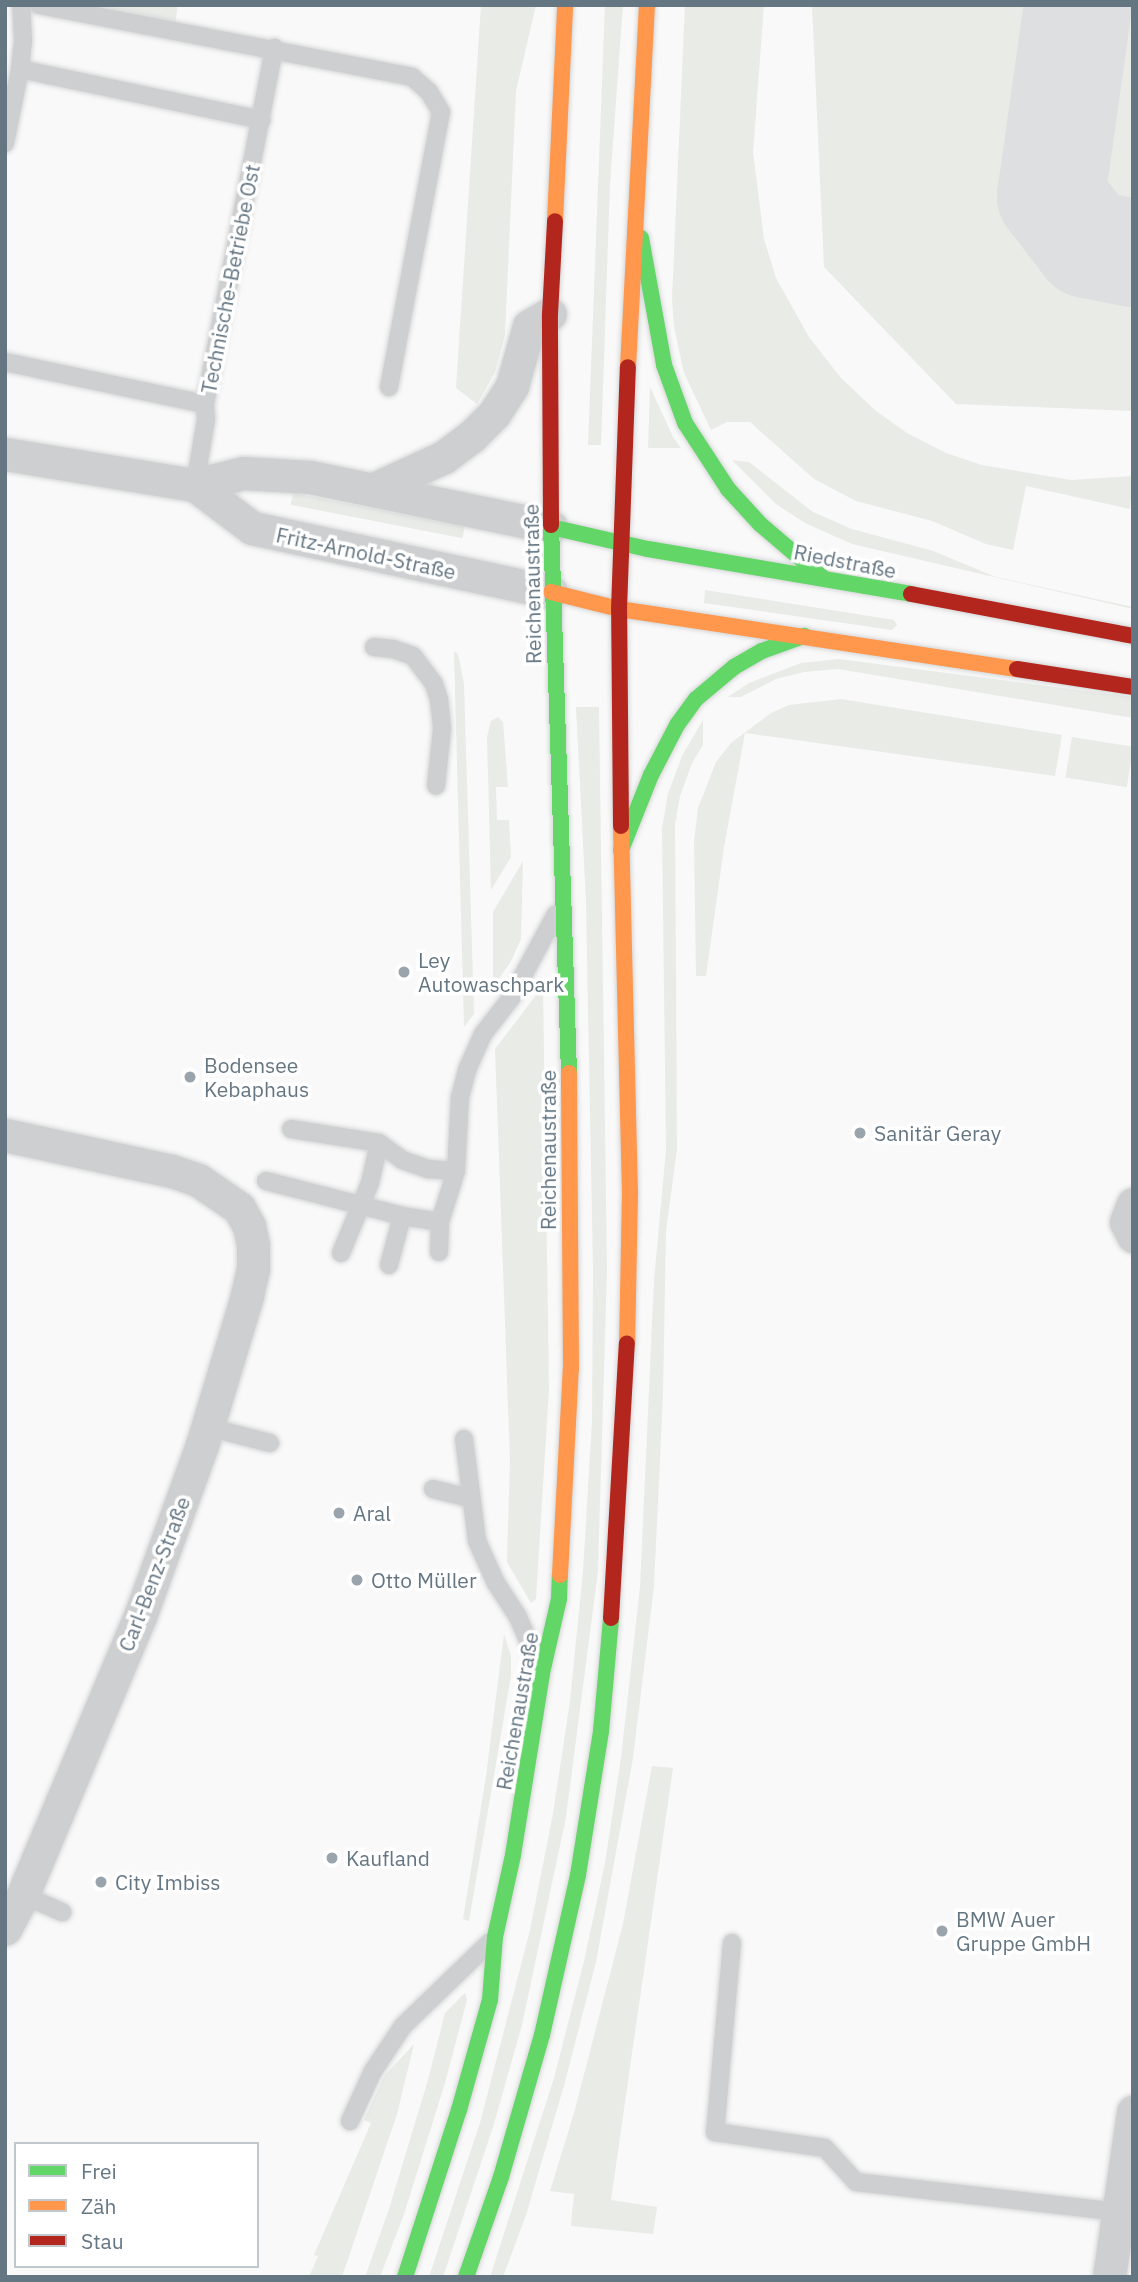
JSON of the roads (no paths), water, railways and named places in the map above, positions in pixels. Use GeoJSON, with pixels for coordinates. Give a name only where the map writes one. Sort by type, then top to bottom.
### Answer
{"type":"FeatureCollection","features":[{"type":"Feature","properties":{"kind":"main road","name":"Reichenaustraße"},"geometry":{"type":"LineString","coordinates":[[405,2277],[459,2109],[490,2000],[495,1937],[513,1855],[542,1673],[559,1600],[570,1381],[565,899],[551,592],[550,314],[565,5]]}},
{"type":"Feature","properties":{"kind":"main road"},"geometry":{"type":"LineString","coordinates":[[466,2277],[500,2177],[542,2035],[578,1875],[601,1731],[618,1534],[626,1375],[630,1192],[621,850],[619,609],[646,5]]}},
{"type":"Feature","properties":{"kind":"main road"},"geometry":{"type":"LineString","coordinates":[[636,211],[664,365],[685,423],[728,489],[760,524],[824,578]]}},
{"type":"Feature","properties":{"kind":"main road","name":"Riedstraße"},"geometry":{"type":"LineString","coordinates":[[551,527],[621,544],[824,578],[1133,636]]}},
{"type":"Feature","properties":{"kind":"main road"},"geometry":{"type":"LineString","coordinates":[[551,592],[619,609],[806,635],[1133,687]]}},
{"type":"Feature","properties":{"kind":"main road"},"geometry":{"type":"LineString","coordinates":[[621,850],[656,765],[677,725],[696,699],[734,667],[762,651],[806,635]]}},
{"type":"Feature","properties":{"kind":"street"},"geometry":{"type":"LineString","coordinates":[[374,489],[444,457],[471,437],[494,414],[512,386],[528,326],[550,314]]}},
{"type":"Feature","properties":{"kind":"street","name":"Fritz-Arnold-Straße"},"geometry":{"type":"LineString","coordinates":[[5,454],[195,485],[243,473],[310,477],[551,527]]}},
{"type":"Feature","properties":{"kind":"street","name":"Fritz-Arnold-Straße"},"geometry":{"type":"LineString","coordinates":[[195,485],[252,528],[551,592]]}},
{"type":"Feature","properties":{"kind":"street","name":"Carl-Benz-Straße"},"geometry":{"type":"LineString","coordinates":[[5,1135],[172,1171],[198,1180],[239,1208],[248,1226],[253,1269],[208,1427],[140,1616],[23,1895],[5,1929]]}},
{"type":"Feature","properties":{"kind":"street"},"geometry":{"type":"LineString","coordinates":[[1133,1204],[1126,1222],[1133,1236]]}},
{"type":"Feature","properties":{"kind":"street"},"geometry":{"type":"LineString","coordinates":[[1109,2277],[1125,2192],[1133,2112]]}},
{"type":"Feature","properties":{"kind":"lane"},"geometry":{"type":"LineString","coordinates":[[5,143],[20,69],[23,40],[21,5]]}},
{"type":"Feature","properties":{"kind":"lane"},"geometry":{"type":"LineString","coordinates":[[39,5],[274,48],[412,77],[429,92],[441,112],[389,387]]}},
{"type":"Feature","properties":{"kind":"lane","name":"Technische-Betriebe Ost"},"geometry":{"type":"LineString","coordinates":[[5,362],[205,404],[274,48]]}},
{"type":"Feature","properties":{"kind":"lane"},"geometry":{"type":"LineString","coordinates":[[20,69],[262,120]]}},
{"type":"Feature","properties":{"kind":"lane"},"geometry":{"type":"LineString","coordinates":[[195,485],[206,419],[205,404]]}},
{"type":"Feature","properties":{"kind":"lane"},"geometry":{"type":"LineString","coordinates":[[374,647],[404,651],[413,656],[434,684],[439,699],[442,729],[436,786]]}},
{"type":"Feature","properties":{"kind":"lane"},"geometry":{"type":"LineString","coordinates":[[439,1252],[440,1223],[456,1171],[460,1097],[467,1070],[483,1034],[511,998],[565,899]]}},
{"type":"Feature","properties":{"kind":"lane"},"geometry":{"type":"LineString","coordinates":[[291,1129],[379,1143],[402,1160],[428,1169],[456,1171]]}},
{"type":"Feature","properties":{"kind":"lane"},"geometry":{"type":"LineString","coordinates":[[341,1253],[370,1182],[379,1143]]}},
{"type":"Feature","properties":{"kind":"lane"},"geometry":{"type":"LineString","coordinates":[[266,1181],[402,1216],[440,1223]]}},
{"type":"Feature","properties":{"kind":"lane"},"geometry":{"type":"LineString","coordinates":[[389,1265],[402,1216]]}},
{"type":"Feature","properties":{"kind":"lane"},"geometry":{"type":"LineString","coordinates":[[208,1427],[270,1443]]}},
{"type":"Feature","properties":{"kind":"lane"},"geometry":{"type":"LineString","coordinates":[[464,1439],[477,1541],[496,1583],[517,1615],[542,1673]]}},
{"type":"Feature","properties":{"kind":"lane"},"geometry":{"type":"LineString","coordinates":[[433,1489],[470,1498]]}},
{"type":"Feature","properties":{"kind":"lane"},"geometry":{"type":"LineString","coordinates":[[23,1895],[62,1912]]}},
{"type":"Feature","properties":{"kind":"lane"},"geometry":{"type":"LineString","coordinates":[[350,2121],[373,2071],[403,2026],[495,1937]]}},
{"type":"Feature","properties":{"kind":"lane"},"geometry":{"type":"LineString","coordinates":[[732,1943],[715,2132],[825,2148],[856,2182],[1125,2192]]}},
{"type":"Feature","properties":{"kind":"place","name":"Ley Autowaschpark"},"geometry":{"type":"Point","coordinates":[404,972]}},
{"type":"Feature","properties":{"kind":"place","name":"Bodensee Kebaphaus"},"geometry":{"type":"Point","coordinates":[190,1077]}},
{"type":"Feature","properties":{"kind":"place","name":"Sanitär Geray"},"geometry":{"type":"Point","coordinates":[860,1133]}},
{"type":"Feature","properties":{"kind":"place","name":"Aral"},"geometry":{"type":"Point","coordinates":[339,1513]}},
{"type":"Feature","properties":{"kind":"place","name":"Otto Müller"},"geometry":{"type":"Point","coordinates":[357,1580]}},
{"type":"Feature","properties":{"kind":"place","name":"Kaufland"},"geometry":{"type":"Point","coordinates":[332,1858]}},
{"type":"Feature","properties":{"kind":"place","name":"City Imbiss"},"geometry":{"type":"Point","coordinates":[101,1882]}},
{"type":"Feature","properties":{"kind":"place","name":"BMW Auer Gruppe GmbH"},"geometry":{"type":"Point","coordinates":[942,1931]}}]}
